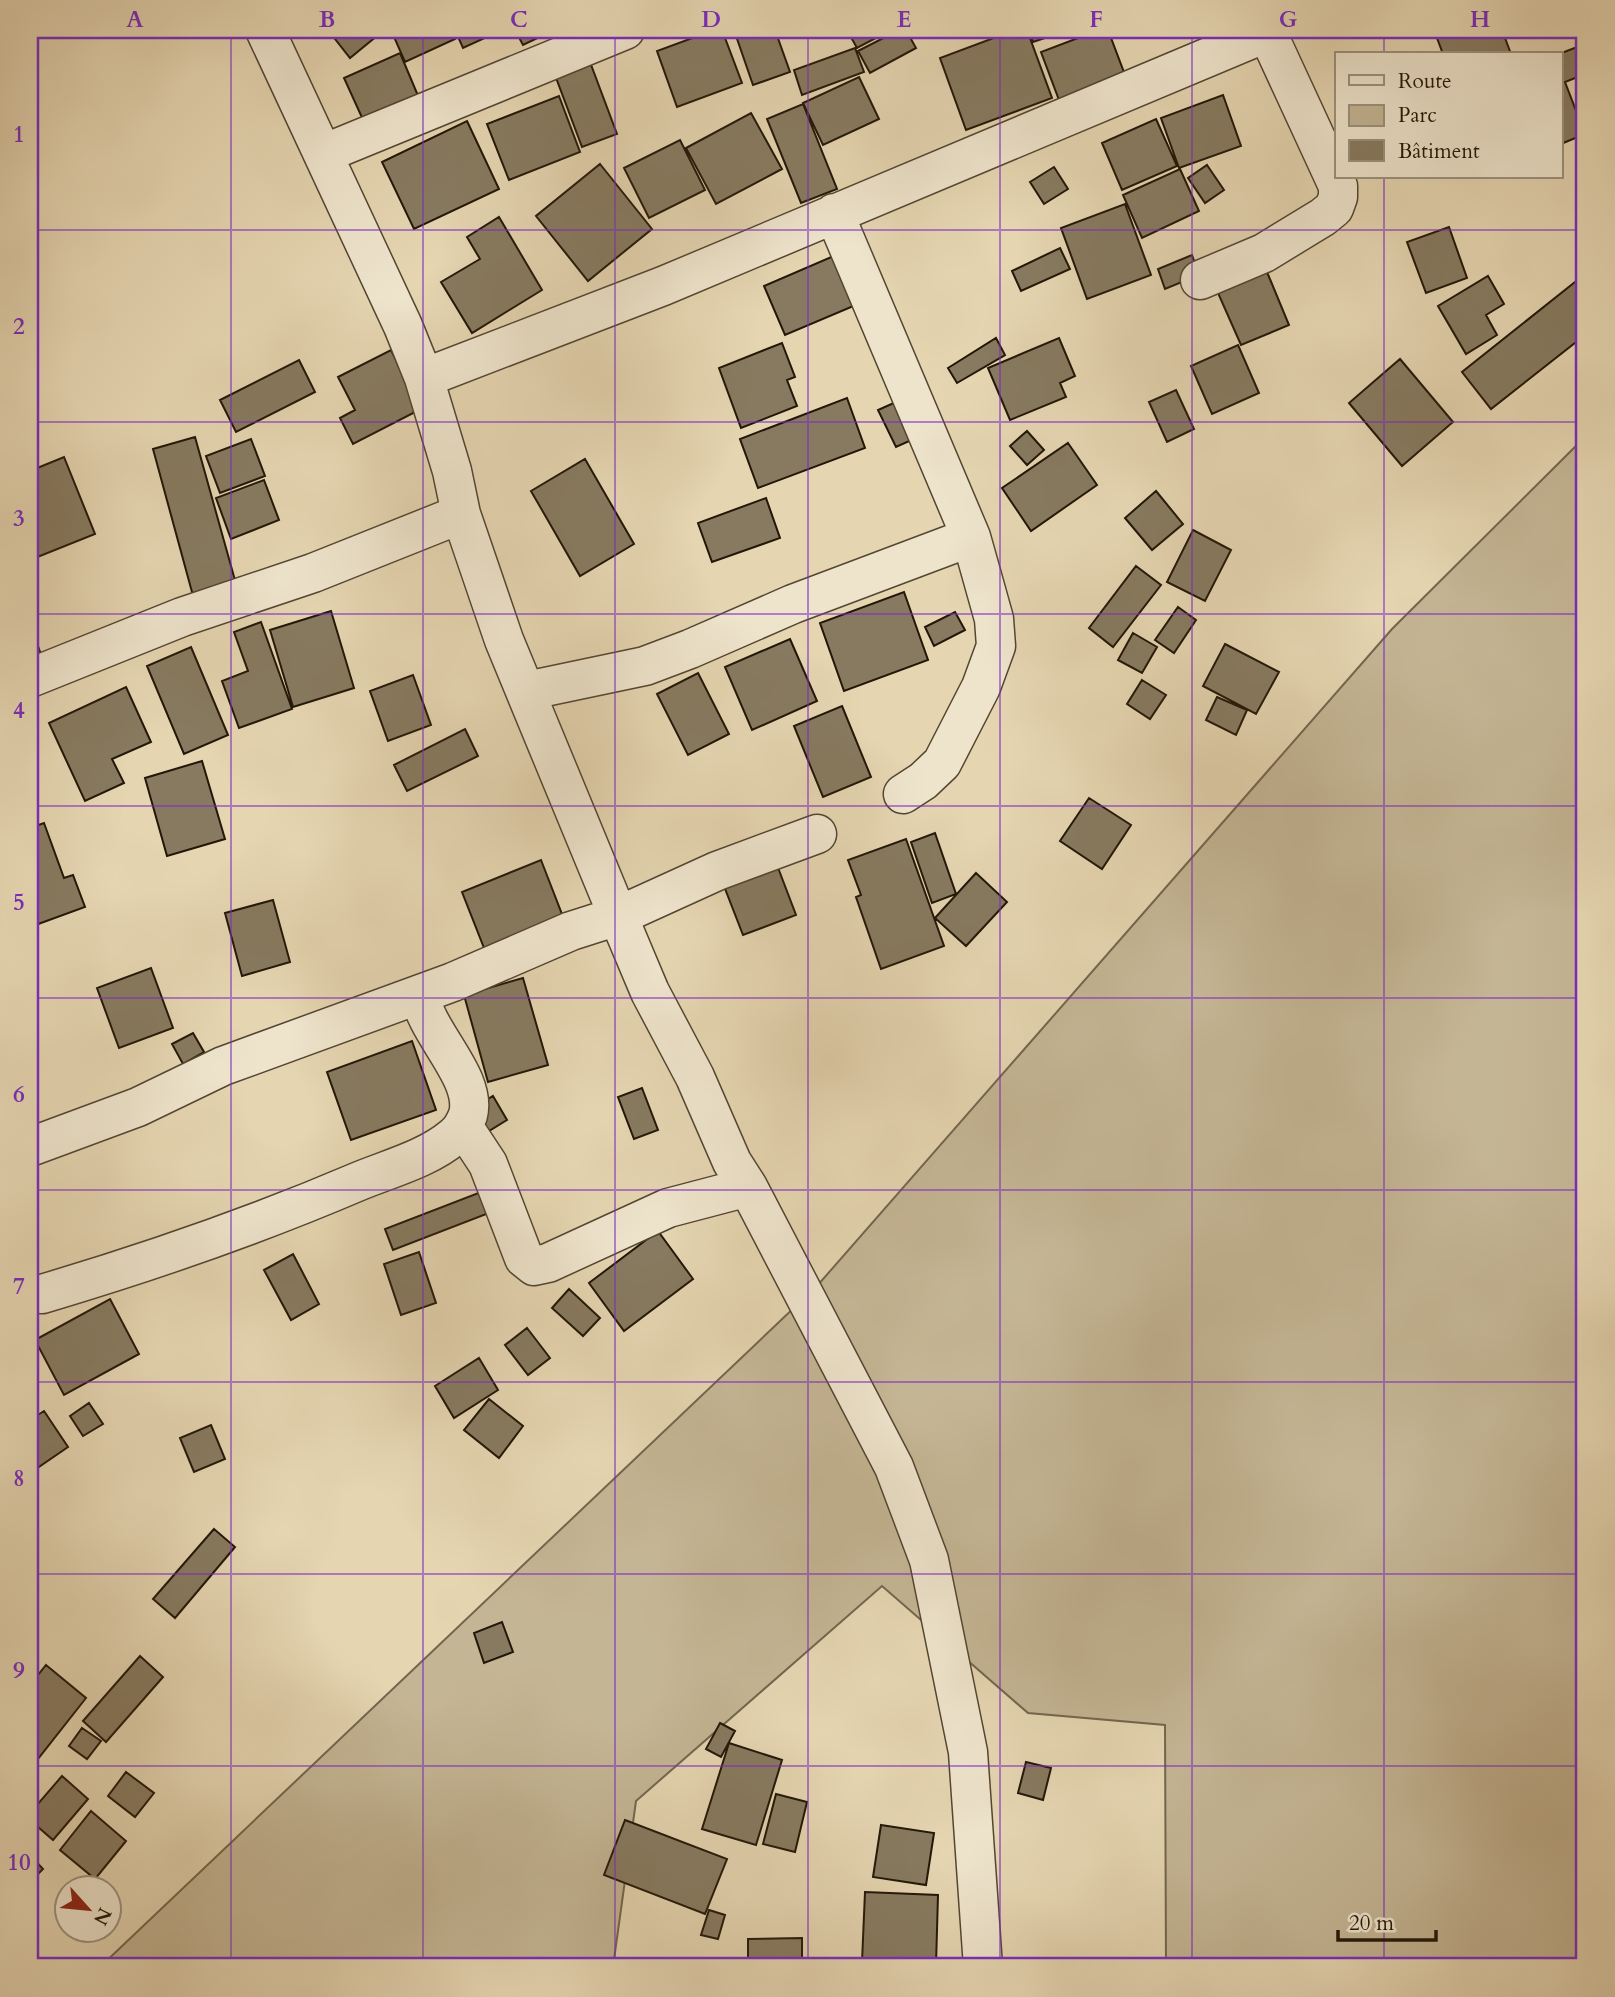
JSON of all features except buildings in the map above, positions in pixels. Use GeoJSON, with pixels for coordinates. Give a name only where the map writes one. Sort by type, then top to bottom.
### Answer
{"type":"FeatureCollection","features":[{"type":"Feature","properties":{"kind":"street"},"geometry":{"type":"LineString","coordinates":[[265,30],[403,326],[424,378],[452,471],[461,514],[503,640],[650,992],[717,1124],[732,1162],[748,1187],[894,1467],[929,1560],[968,1752],[983,1967]]}},
{"type":"Feature","properties":{"kind":"street"},"geometry":{"type":"LineString","coordinates":[[323,154],[625,30]]}},
{"type":"Feature","properties":{"kind":"street"},"geometry":{"type":"LineString","coordinates":[[424,378],[663,286],[1269,31],[1338,186],[1338,197],[1334,208],[1323,217],[1264,253],[1200,280]]}},
{"type":"Feature","properties":{"kind":"street"},"geometry":{"type":"LineString","coordinates":[[834,213],[971,537],[994,619],[996,646],[981,687],[942,763],[923,781],[903,794]]}},
{"type":"Feature","properties":{"kind":"street"},"geometry":{"type":"LineString","coordinates":[[30,678],[182,617],[313,573],[461,514]]}},
{"type":"Feature","properties":{"kind":"street"},"geometry":{"type":"LineString","coordinates":[[526,691],[645,666],[793,604],[971,537]]}},
{"type":"Feature","properties":{"kind":"street"},"geometry":{"type":"LineString","coordinates":[[30,1147],[138,1107],[223,1066],[420,994],[588,924],[618,916],[717,871],[817,834]]}},
{"type":"Feature","properties":{"kind":"street"},"geometry":{"type":"LineString","coordinates":[[42,1294],[172,1254],[327,1196],[420,1157],[453,1138],[463,1126],[468,1113],[468,1094],[439,1041],[421,1003],[420,994]]}},
{"type":"Feature","properties":{"kind":"street"},"geometry":{"type":"LineString","coordinates":[[463,1126],[488,1164],[524,1258],[534,1266],[548,1263],[667,1208],[748,1187]]}},
{"type":"Feature","properties":{"kind":"green space"},"geometry":{"type":"Polygon","coordinates":[[[1585,437],[1585,1967],[1166,1967],[1165,1725],[1028,1713],[882,1586],[636,1801],[613,1967],[100,1967],[817,1286],[1392,629],[1585,437]]]}}]}
